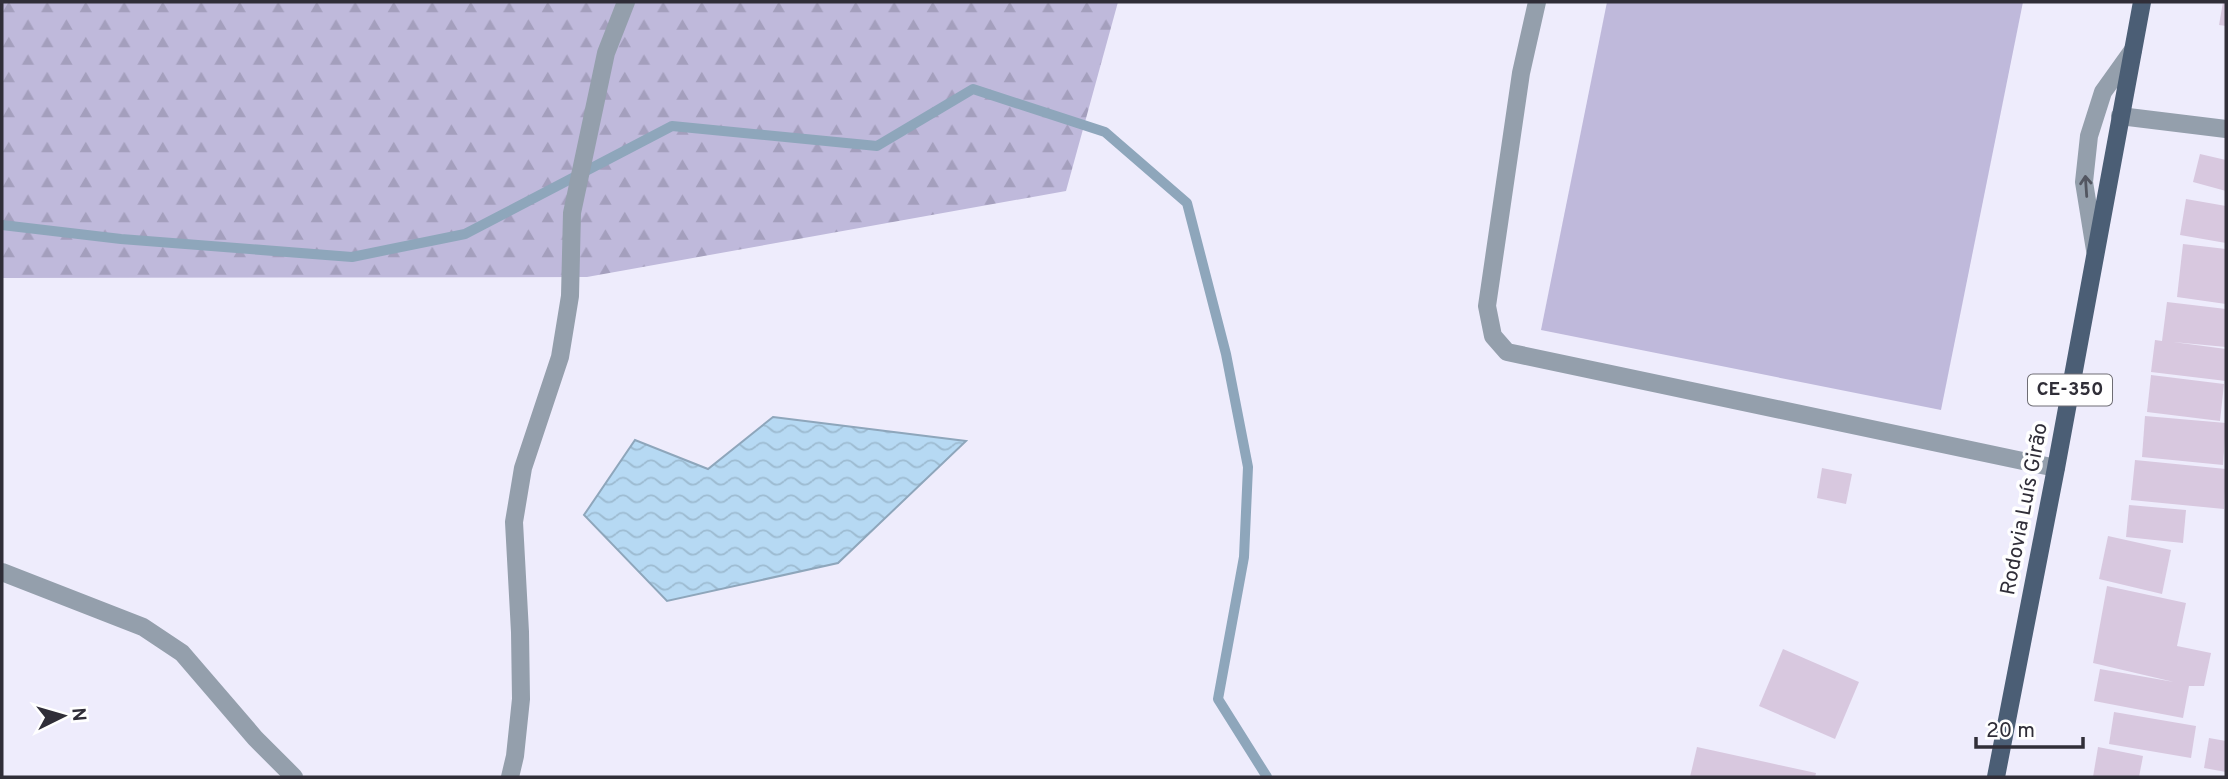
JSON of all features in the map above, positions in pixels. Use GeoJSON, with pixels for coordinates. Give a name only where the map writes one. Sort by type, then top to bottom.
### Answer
{"type":"FeatureCollection","features":[{"type":"Feature","properties":{"kind":"main road","name":"Rodovia Luís Girão"},"geometry":{"type":"LineString","coordinates":[[1996,777],[2142,2]]}},
{"type":"Feature","properties":{"kind":"street"},"geometry":{"type":"LineString","coordinates":[[510,777],[521,699],[513,522],[523,468],[560,358],[570,296],[572,213],[606,53],[626,2]]}},
{"type":"Feature","properties":{"kind":"street"},"geometry":{"type":"LineString","coordinates":[[1537,2],[1521,73],[1487,306],[1493,336],[1507,352],[2056,468]]}},
{"type":"Feature","properties":{"kind":"street","name":"CE-350"},"geometry":{"type":"LineString","coordinates":[[2095,253],[2084,182],[2089,136],[2103,92],[2133,50]]}},
{"type":"Feature","properties":{"kind":"street"},"geometry":{"type":"LineString","coordinates":[[2120,117],[2226,129]]}},
{"type":"Feature","properties":{"kind":"street"},"geometry":{"type":"LineString","coordinates":[[2,572],[143,627],[182,653],[255,738],[294,777]]}},
{"type":"Feature","properties":{"kind":"green space"},"geometry":{"type":"Polygon","coordinates":[[[2,2],[1118,2],[1066,191],[587,277],[2,278],[2,2]]]}},
{"type":"Feature","properties":{"kind":"green space"},"geometry":{"type":"Polygon","coordinates":[[[1607,2],[2023,2],[1941,410],[1541,330],[1607,2]]]}},
{"type":"Feature","properties":{"kind":"water"},"geometry":{"type":"Polygon","coordinates":[[[773,417],[966,441],[838,563],[667,601],[584,515],[635,440],[708,469],[773,417]]]}},
{"type":"Feature","properties":{"kind":"building"},"geometry":{"type":"Polygon","coordinates":[[[2223,2],[2226,2],[2226,26],[2219,25],[2223,2]]]}},
{"type":"Feature","properties":{"kind":"building"},"geometry":{"type":"Polygon","coordinates":[[[2200,154],[2226,160],[2226,191],[2193,182],[2200,154]]]}},
{"type":"Feature","properties":{"kind":"building"},"geometry":{"type":"Polygon","coordinates":[[[2186,199],[2226,206],[2226,243],[2180,235],[2186,199]]]}},
{"type":"Feature","properties":{"kind":"building"},"geometry":{"type":"Polygon","coordinates":[[[2183,244],[2226,249],[2226,304],[2177,297],[2183,244]]]}},
{"type":"Feature","properties":{"kind":"building"},"geometry":{"type":"Polygon","coordinates":[[[2167,302],[2226,309],[2226,347],[2173,342],[2226,349],[2226,381],[2151,372],[2155,340],[2162,341],[2167,302]]]}},
{"type":"Feature","properties":{"kind":"building"},"geometry":{"type":"Polygon","coordinates":[[[2151,375],[2224,384],[2220,421],[2147,412],[2151,375]]]}},
{"type":"Feature","properties":{"kind":"building"},"geometry":{"type":"Polygon","coordinates":[[[2145,416],[2226,423],[2223,465],[2142,457],[2145,416]]]}},
{"type":"Feature","properties":{"kind":"building"},"geometry":{"type":"Polygon","coordinates":[[[2135,460],[2226,469],[2224,509],[2131,500],[2135,460]]]}},
{"type":"Feature","properties":{"kind":"building"},"geometry":{"type":"Polygon","coordinates":[[[1822,468],[1852,474],[1846,504],[1817,498],[1822,468]]]}},
{"type":"Feature","properties":{"kind":"building"},"geometry":{"type":"Polygon","coordinates":[[[2129,505],[2186,510],[2183,543],[2126,537],[2129,505]]]}},
{"type":"Feature","properties":{"kind":"building"},"geometry":{"type":"Polygon","coordinates":[[[2108,536],[2171,550],[2162,594],[2099,579],[2108,536]]]}},
{"type":"Feature","properties":{"kind":"building"},"geometry":{"type":"Polygon","coordinates":[[[2107,586],[2186,603],[2177,646],[2211,653],[2204,686],[2189,686],[2183,718],[2094,701],[2100,669],[2174,682],[2093,663],[2107,586]]]}},
{"type":"Feature","properties":{"kind":"building"},"geometry":{"type":"Polygon","coordinates":[[[1783,649],[1859,682],[1835,739],[1759,706],[1783,649]]]}},
{"type":"Feature","properties":{"kind":"building"},"geometry":{"type":"Polygon","coordinates":[[[2114,712],[2196,726],[2191,758],[2109,744],[2114,712]]]}},
{"type":"Feature","properties":{"kind":"building"},"geometry":{"type":"Polygon","coordinates":[[[2209,738],[2226,741],[2226,772],[2204,768],[2209,738]]]}},
{"type":"Feature","properties":{"kind":"building"},"geometry":{"type":"Polygon","coordinates":[[[1697,747],[1816,773],[1815,777],[1690,777],[1697,747]]]}},
{"type":"Feature","properties":{"kind":"building"},"geometry":{"type":"Polygon","coordinates":[[[2098,747],[2143,756],[2139,777],[2093,777],[2098,747]]]}},
{"type":"Feature","properties":{"kind":"waterway"},"geometry":{"type":"LineString","coordinates":[[2,225],[121,239],[352,257],[465,234],[672,126],[877,146],[973,89],[1105,132],[1187,203],[1226,354],[1248,467],[1244,557],[1218,699],[1267,777]]}}]}
